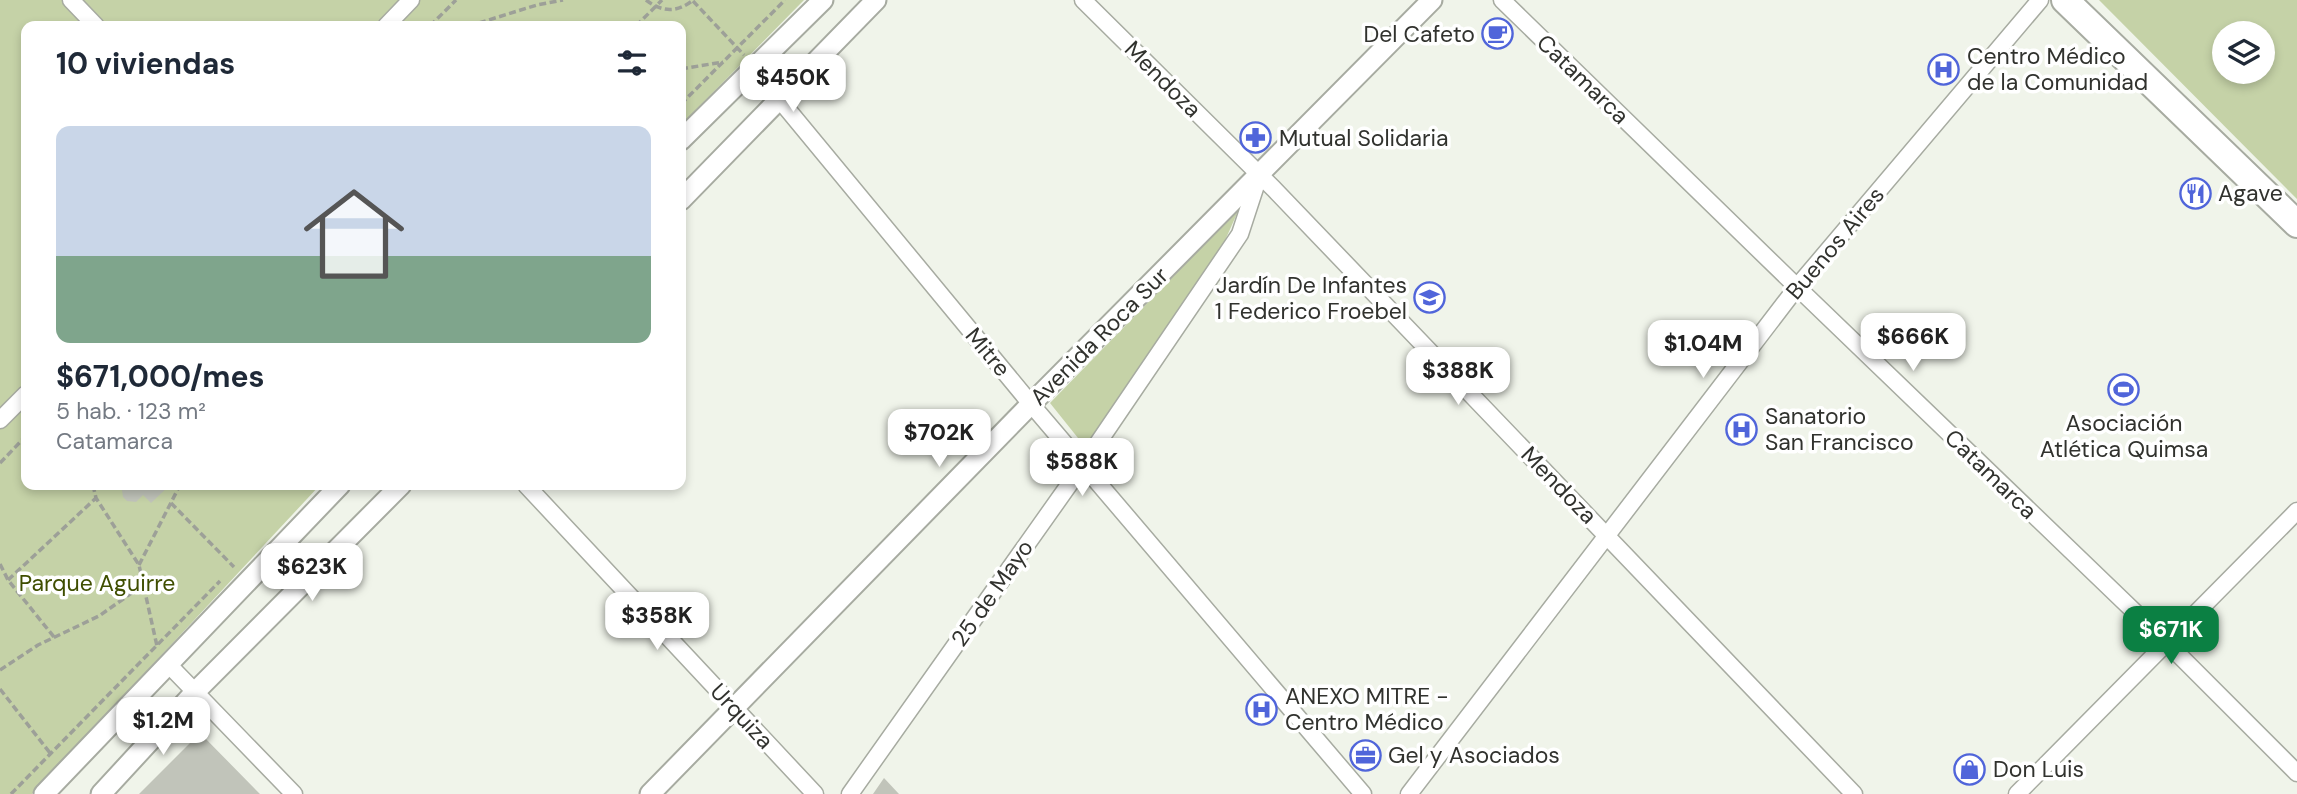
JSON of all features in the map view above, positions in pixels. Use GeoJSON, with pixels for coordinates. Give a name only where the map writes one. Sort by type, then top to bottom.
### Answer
{"type":"FeatureCollection","features":[{"type":"Feature","properties":{"kind":"highway"},"geometry":{"type":"LineString","coordinates":[[2065,0],[2297,224]]}},
{"type":"Feature","properties":{"kind":"street"},"geometry":{"type":"LineString","coordinates":[[71,0],[91,21]]}},
{"type":"Feature","properties":{"kind":"street"},"geometry":{"type":"LineString","coordinates":[[391,21],[411,0]]}},
{"type":"Feature","properties":{"kind":"street"},"geometry":{"type":"LineString","coordinates":[[686,135],[822,0]]}},
{"type":"Feature","properties":{"kind":"street"},"geometry":{"type":"LineString","coordinates":[[686,195],[876,0]]}},
{"type":"Feature","properties":{"kind":"street","name":"Mendoza"},"geometry":{"type":"LineString","coordinates":[[1083,0],[1259,175],[1854,794]]}},
{"type":"Feature","properties":{"kind":"street","name":"Avenida Roca Sur"},"geometry":{"type":"LineString","coordinates":[[650,794],[1031,404],[1432,0]]}},
{"type":"Feature","properties":{"kind":"street","name":"Catamarca"},"geometry":{"type":"LineString","coordinates":[[1502,0],[2168,644],[2297,773]]}},
{"type":"Feature","properties":{"kind":"street","name":"Buenos Aires"},"geometry":{"type":"LineString","coordinates":[[1409,794],[1797,288],[2039,0]]}},
{"type":"Feature","properties":{"kind":"street","name":"Mitre"},"geometry":{"type":"LineString","coordinates":[[756,65],[779,100],[1031,404],[1363,794]]}},
{"type":"Feature","properties":{"kind":"street","name":"25 de Mayo"},"geometry":{"type":"LineString","coordinates":[[850,794],[1083,465],[1240,234],[1259,175]]}},
{"type":"Feature","properties":{"kind":"street"},"geometry":{"type":"LineString","coordinates":[[0,420],[21,399]]}},
{"type":"Feature","properties":{"kind":"street"},"geometry":{"type":"LineString","coordinates":[[44,794],[335,490]]}},
{"type":"Feature","properties":{"kind":"street"},"geometry":{"type":"LineString","coordinates":[[100,794],[195,692],[396,490]]}},
{"type":"Feature","properties":{"kind":"street","name":"Urquiza"},"geometry":{"type":"LineString","coordinates":[[531,490],[815,794]]}},
{"type":"Feature","properties":{"kind":"street"},"geometry":{"type":"LineString","coordinates":[[2017,794],[2297,511]]}},
{"type":"Feature","properties":{"kind":"street"},"geometry":{"type":"LineString","coordinates":[[168,664],[294,794]]}},
{"type":"Feature","properties":{"kind":"path"},"geometry":{"type":"LineString","coordinates":[[435,21],[456,0]]}},
{"type":"Feature","properties":{"kind":"path"},"geometry":{"type":"LineString","coordinates":[[485,21],[537,5],[564,0]]}},
{"type":"Feature","properties":{"kind":"path"},"geometry":{"type":"LineString","coordinates":[[646,0],[665,10],[675,10],[693,0],[737,49],[756,65]]}},
{"type":"Feature","properties":{"kind":"path"},"geometry":{"type":"LineString","coordinates":[[641,21],[662,0]]}},
{"type":"Feature","properties":{"kind":"path"},"geometry":{"type":"LineString","coordinates":[[686,99],[785,0]]}},
{"type":"Feature","properties":{"kind":"path"},"geometry":{"type":"LineString","coordinates":[[686,68],[723,62]]}},
{"type":"Feature","properties":{"kind":"path"},"geometry":{"type":"LineString","coordinates":[[0,463],[21,441]]}},
{"type":"Feature","properties":{"kind":"path"},"geometry":{"type":"LineString","coordinates":[[94,490],[96,498],[139,565],[157,646],[168,664]]}},
{"type":"Feature","properties":{"kind":"path"},"geometry":{"type":"LineString","coordinates":[[139,565],[178,490]]}},
{"type":"Feature","properties":{"kind":"path"},"geometry":{"type":"LineString","coordinates":[[8,580],[96,498]]}},
{"type":"Feature","properties":{"kind":"path"},"geometry":{"type":"LineString","coordinates":[[171,503],[234,567]]}},
{"type":"Feature","properties":{"kind":"path"},"geometry":{"type":"LineString","coordinates":[[0,564],[8,580],[54,637]]}},
{"type":"Feature","properties":{"kind":"path"},"geometry":{"type":"LineString","coordinates":[[11,794],[225,576]]}},
{"type":"Feature","properties":{"kind":"path"},"geometry":{"type":"LineString","coordinates":[[0,670],[38,645],[99,616],[144,585]]}},
{"type":"Feature","properties":{"kind":"path"},"geometry":{"type":"LineString","coordinates":[[0,689],[51,754]]}},
{"type":"Feature","properties":{"kind":"green space","name":"Parque Aguirre"},"geometry":{"type":"Polygon","coordinates":[[[0,0],[804,0],[686,120],[686,21],[21,21],[21,490],[315,490],[32,794],[0,794],[0,0]]]}},
{"type":"Feature","properties":{"kind":"green space"},"geometry":{"type":"Polygon","coordinates":[[[2099,0],[2297,0],[2297,199],[2099,0]]]}},
{"type":"Feature","properties":{"kind":"green space"},"geometry":{"type":"Polygon","coordinates":[[[1239,209],[1223,245],[1086,448],[1050,403],[1239,209]]]}},
{"type":"Feature","properties":{"kind":"building"},"geometry":{"type":"Polygon","coordinates":[[[122,490],[165,490],[151,503],[143,495],[136,502],[127,501],[122,490]]]}},
{"type":"Feature","properties":{"kind":"building"},"geometry":{"type":"Polygon","coordinates":[[[200,733],[260,794],[139,794],[200,733]]]}},
{"type":"Feature","properties":{"kind":"building"},"geometry":{"type":"Polygon","coordinates":[[[884,778],[899,794],[873,794],[884,778]]]}},
{"type":"Feature","properties":{"kind":"place","name":"Del Cafeto"},"geometry":{"type":"Point","coordinates":[1498,34]}},
{"type":"Feature","properties":{"kind":"place","name":"Centro Médico de la Comunidad"},"geometry":{"type":"Point","coordinates":[1944,69]}},
{"type":"Feature","properties":{"kind":"place","name":"Mutual Solidaria"},"geometry":{"type":"Point","coordinates":[1256,138]}},
{"type":"Feature","properties":{"kind":"place","name":"Agave"},"geometry":{"type":"Point","coordinates":[2195,193]}},
{"type":"Feature","properties":{"kind":"place","name":"Jardín De Infantes 1 Federico Froebel"},"geometry":{"type":"Point","coordinates":[1430,298]}},
{"type":"Feature","properties":{"kind":"place","name":"Asociación Atlética Quimsa"},"geometry":{"type":"Point","coordinates":[2124,389]}},
{"type":"Feature","properties":{"kind":"place","name":"Sanatorio San Francisco"},"geometry":{"type":"Point","coordinates":[1742,429]}},
{"type":"Feature","properties":{"kind":"place","name":"ANEXO MITRE - Centro Médico"},"geometry":{"type":"Point","coordinates":[1262,709]}},
{"type":"Feature","properties":{"kind":"place","name":"Gel y Asociados"},"geometry":{"type":"Point","coordinates":[1365,755]}},
{"type":"Feature","properties":{"kind":"place","name":"Don Luis"},"geometry":{"type":"Point","coordinates":[1970,769]}}]}
